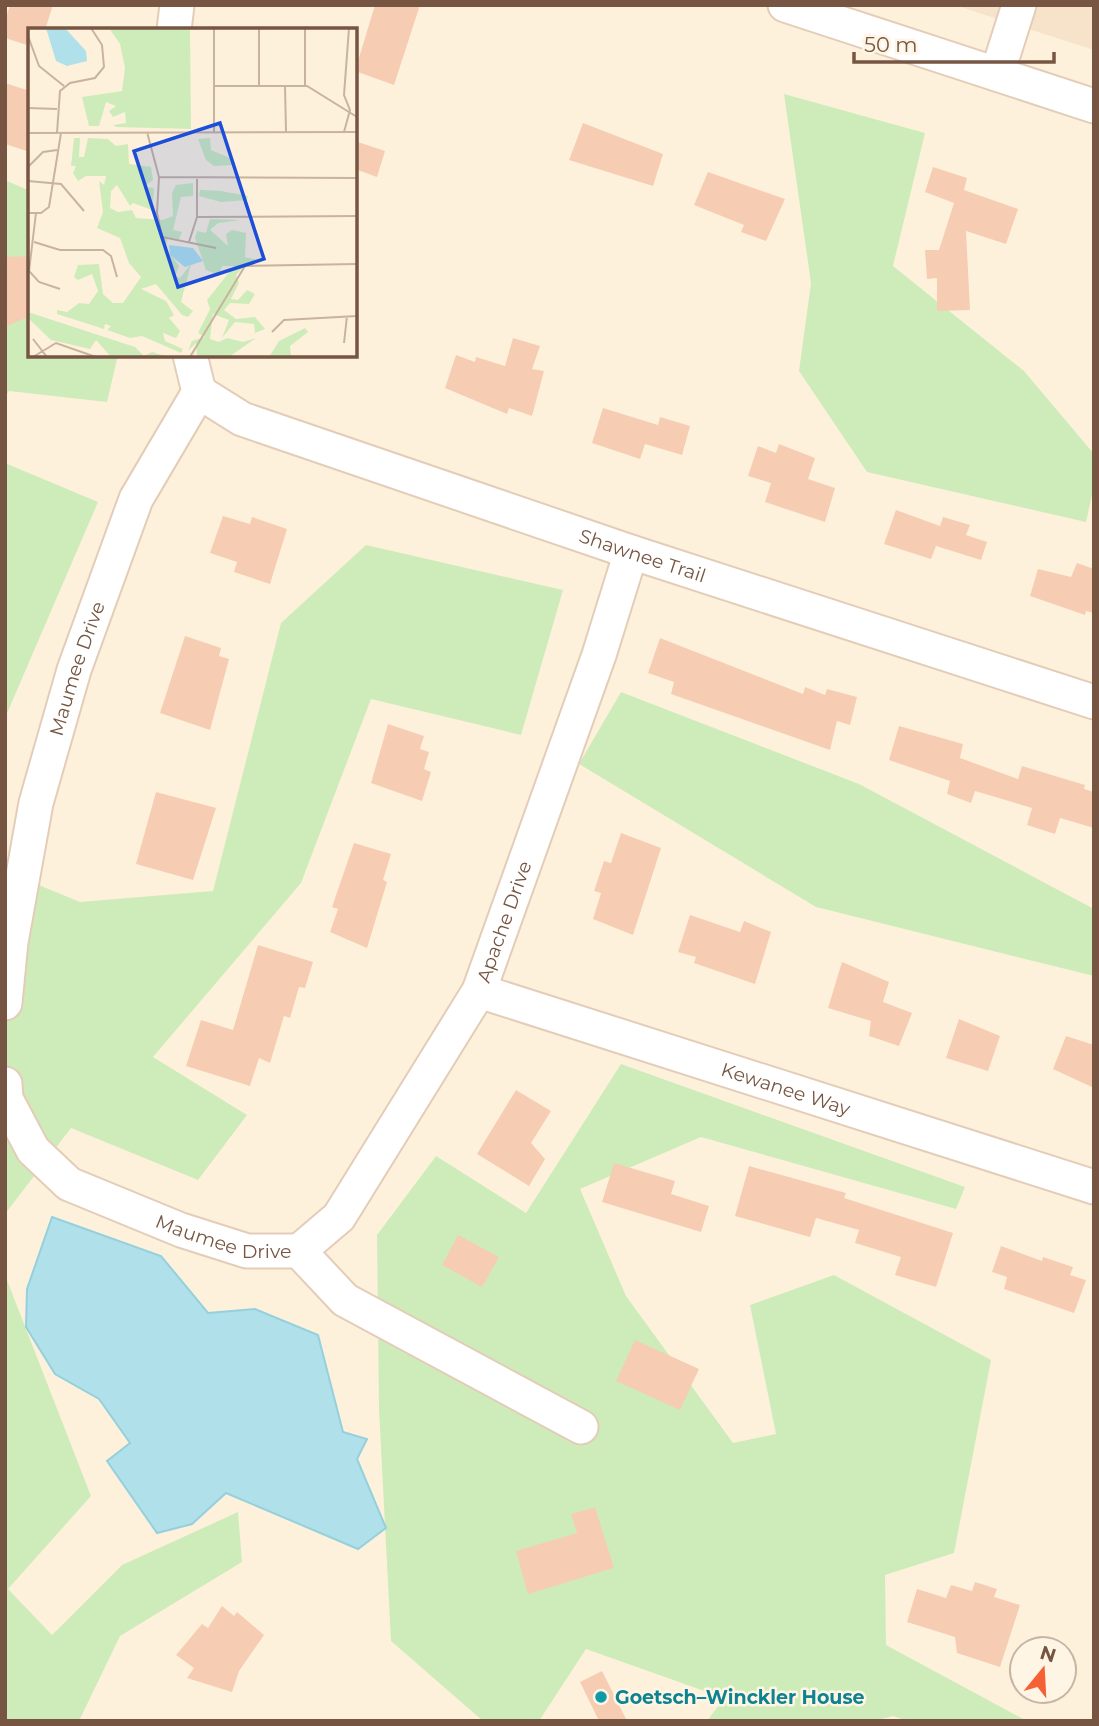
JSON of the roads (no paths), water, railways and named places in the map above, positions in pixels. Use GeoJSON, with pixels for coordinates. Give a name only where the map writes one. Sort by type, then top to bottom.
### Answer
{"type":"FeatureCollection","features":[{"type":"Feature","properties":{"kind":"street"},"geometry":{"type":"LineString","coordinates":[[174,28],[177,5]]}},
{"type":"Feature","properties":{"kind":"street"},"geometry":{"type":"LineString","coordinates":[[785,5],[1094,106]]}},
{"type":"Feature","properties":{"kind":"street"},"geometry":{"type":"LineString","coordinates":[[997,74],[1019,5]]}},
{"type":"Feature","properties":{"kind":"street"},"geometry":{"type":"LineString","coordinates":[[190,357],[199,392]]}},
{"type":"Feature","properties":{"kind":"street","name":"Shawnee Trail"},"geometry":{"type":"LineString","coordinates":[[199,392],[242,419],[631,552],[1094,702]]}},
{"type":"Feature","properties":{"kind":"street","name":"Maumee Drive"},"geometry":{"type":"LineString","coordinates":[[5,1003],[11,942],[36,803],[74,670],[136,499],[199,392]]}},
{"type":"Feature","properties":{"kind":"street","name":"Apache Drive"},"geometry":{"type":"LineString","coordinates":[[299,1251],[339,1217],[479,990],[599,655],[631,552]]}},
{"type":"Feature","properties":{"kind":"street","name":"Kewanee Way"},"geometry":{"type":"LineString","coordinates":[[479,990],[1094,1187]]}},
{"type":"Feature","properties":{"kind":"street","name":"Maumee Drive"},"geometry":{"type":"LineString","coordinates":[[5,1084],[6,1099],[33,1150],[69,1184],[181,1230],[247,1251],[299,1251],[345,1300],[581,1427]]}},
{"type":"Feature","properties":{"kind":"water"},"geometry":{"type":"Polygon","coordinates":[[[52,1217],[161,1256],[208,1313],[255,1309],[318,1335],[343,1432],[367,1439],[357,1459],[386,1528],[358,1549],[226,1493],[192,1524],[157,1533],[107,1461],[130,1443],[99,1399],[55,1374],[26,1327],[27,1289],[52,1217]]]}},
{"type":"Feature","properties":{"kind":"place","name":"Goetsch–Winckler House"},"geometry":{"type":"Point","coordinates":[601,1697]}}]}
